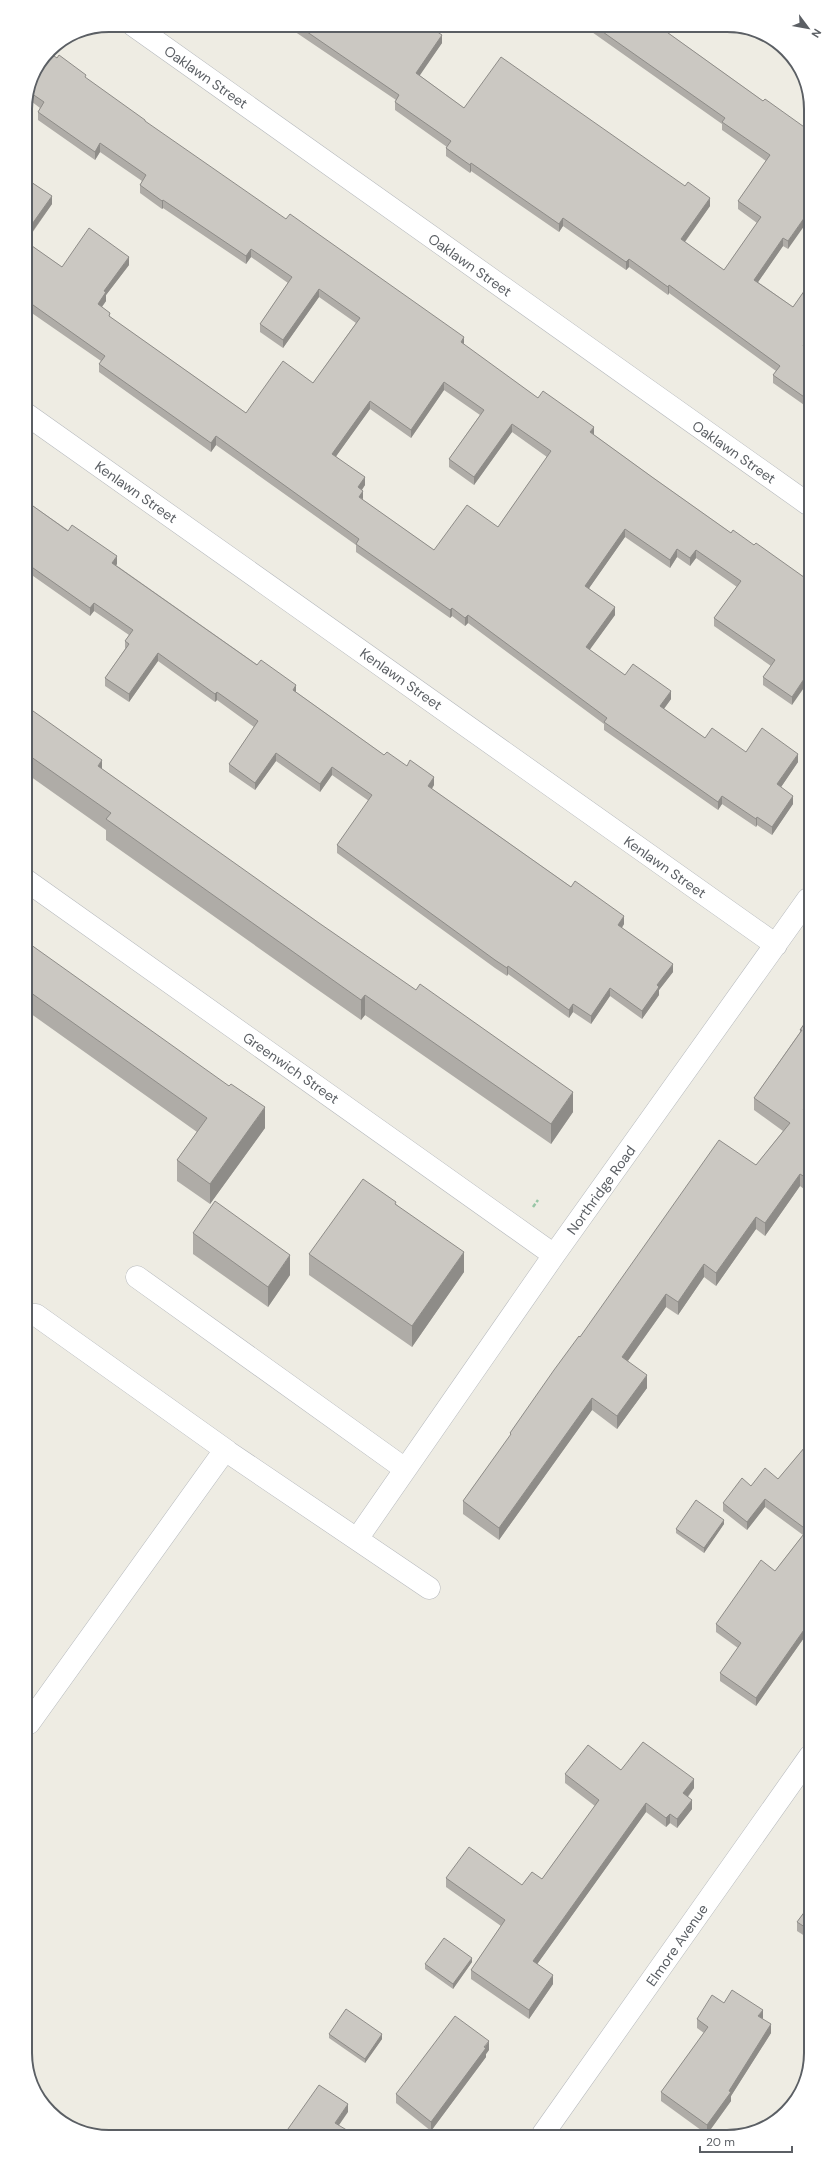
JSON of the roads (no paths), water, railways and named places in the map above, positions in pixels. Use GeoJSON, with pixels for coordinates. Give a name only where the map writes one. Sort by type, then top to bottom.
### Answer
{"type":"FeatureCollection","features":[{"type":"Feature","properties":{"kind":"street","name":"Oaklawn Street"},"geometry":{"type":"LineString","coordinates":[[143,32],[804,501]]}},
{"type":"Feature","properties":{"kind":"street","name":"Kenlawn Street"},"geometry":{"type":"LineString","coordinates":[[32,418],[776,945]]}},
{"type":"Feature","properties":{"kind":"street","name":"Greenwich Street"},"geometry":{"type":"LineString","coordinates":[[32,885],[554,1255]]}},
{"type":"Feature","properties":{"kind":"street","name":"Northridge Road"},"geometry":{"type":"LineString","coordinates":[[356,1539],[554,1255],[804,904]]}},
{"type":"Feature","properties":{"kind":"street"},"geometry":{"type":"LineString","coordinates":[[137,1276],[400,1477]]}},
{"type":"Feature","properties":{"kind":"street"},"geometry":{"type":"LineString","coordinates":[[32,1316],[36,1316],[226,1451],[429,1588]]}},
{"type":"Feature","properties":{"kind":"street"},"geometry":{"type":"LineString","coordinates":[[32,1719],[203,1478],[225,1450],[226,1451]]}},
{"type":"Feature","properties":{"kind":"street","name":"Elmore Avenue"},"geometry":{"type":"LineString","coordinates":[[546,2130],[804,1764]]}}]}
